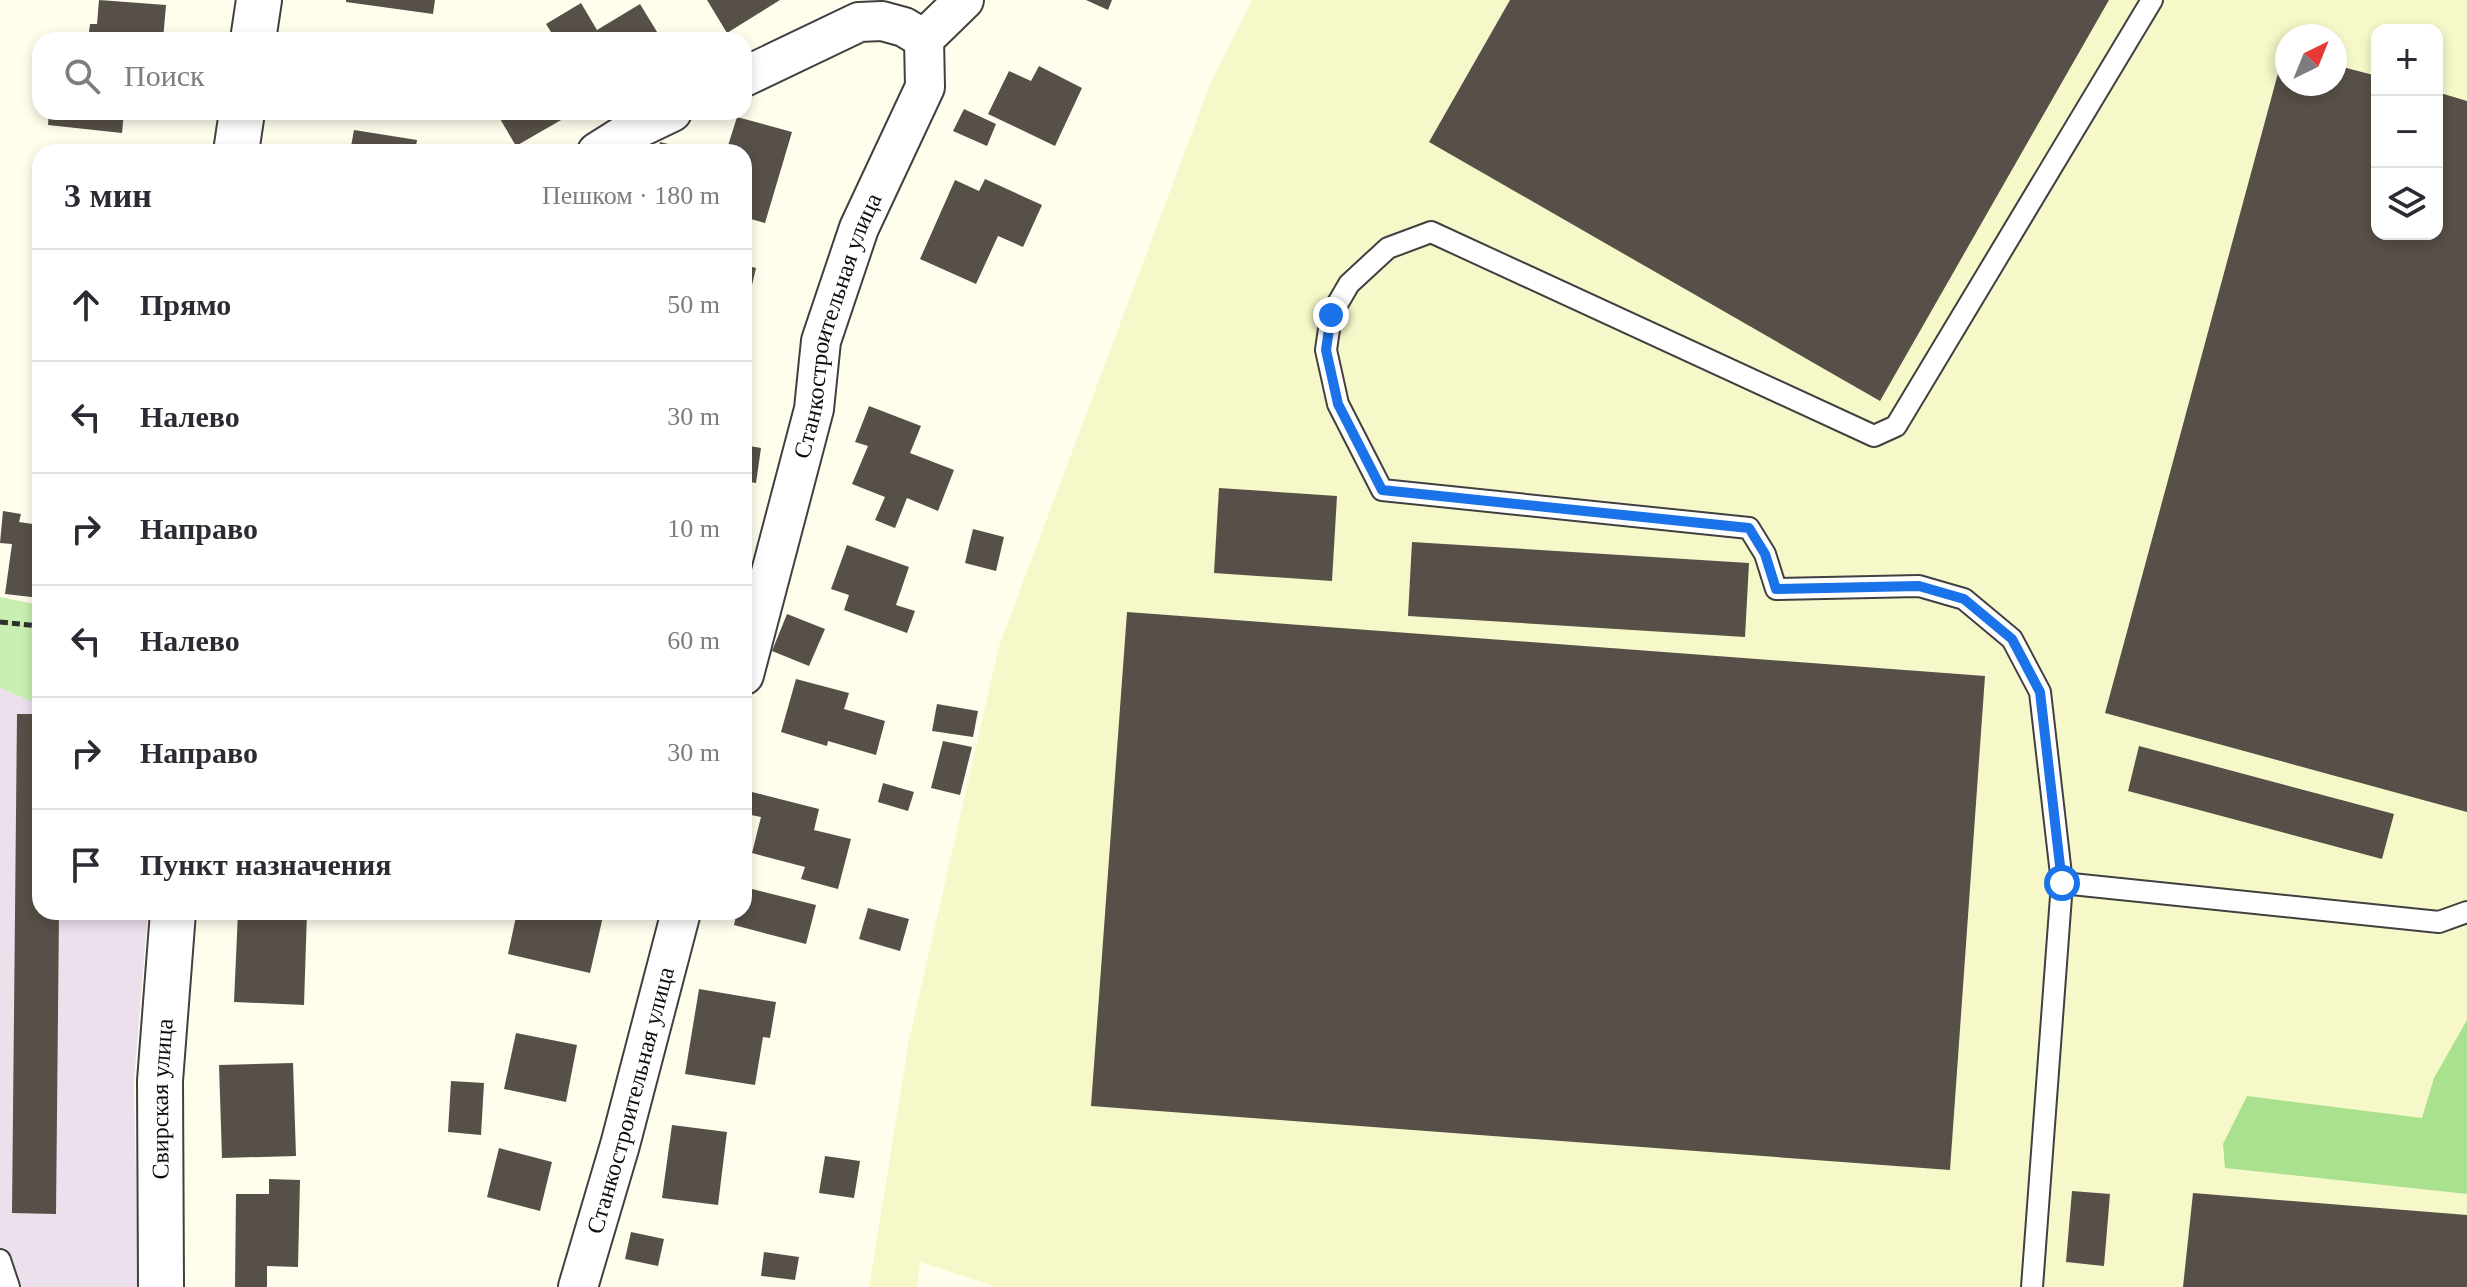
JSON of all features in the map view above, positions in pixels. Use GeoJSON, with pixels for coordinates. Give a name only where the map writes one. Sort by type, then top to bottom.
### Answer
{"type":"FeatureCollection","features":[{"type":"Feature","properties":{"kind":"street"},"geometry":{"type":"LineString","coordinates":[[254,32],[259,0]]}},
{"type":"Feature","properties":{"kind":"street"},"geometry":{"type":"LineString","coordinates":[[752,73],[859,22],[882,21],[904,27],[924,39],[964,0]]}},
{"type":"Feature","properties":{"kind":"street","name":"Станкостроительная улица"},"geometry":{"type":"LineString","coordinates":[[752,645],[814,409],[821,341],[859,228],[925,87],[924,39]]}},
{"type":"Feature","properties":{"kind":"street"},"geometry":{"type":"LineString","coordinates":[[237,144],[241,120]]}},
{"type":"Feature","properties":{"kind":"street"},"geometry":{"type":"LineString","coordinates":[[610,144],[655,120]]}},
{"type":"Feature","properties":{"kind":"street","name":"Свирская улица"},"geometry":{"type":"LineString","coordinates":[[161,1287],[160,1081],[172,920]]}},
{"type":"Feature","properties":{"kind":"street","name":"Станкостроительная улица"},"geometry":{"type":"LineString","coordinates":[[578,1287],[620,1145],[679,920]]}},
{"type":"Feature","properties":{"kind":"lane"},"geometry":{"type":"LineString","coordinates":[[2032,1287],[2062,883],[2040,692],[2012,639],[1964,599],[1919,586],[1776,589],[1765,554],[1749,528],[1382,490],[1338,404],[1326,350],[1331,315],[1349,284],[1388,248],[1431,232],[1874,436],[1896,426],[2152,0]]}},
{"type":"Feature","properties":{"kind":"lane"},"geometry":{"type":"LineString","coordinates":[[2062,883],[2439,922],[2467,912]]}},
{"type":"Feature","properties":{"kind":"lane"},"geometry":{"type":"LineString","coordinates":[[0,1260],[9,1287]]}},
{"type":"Feature","properties":{"kind":"path"},"geometry":{"type":"LineString","coordinates":[[0,622],[32,625]]}},
{"type":"Feature","properties":{"kind":"shaded area"},"geometry":{"type":"Polygon","coordinates":[[[0,688],[32,702],[32,920],[147,920],[134,1082],[141,1287],[0,1287],[0,688]]]}},
{"type":"Feature","properties":{"kind":"green space"},"geometry":{"type":"Polygon","coordinates":[[[1252,0],[2467,0],[2467,1287],[997,1287],[920,1262],[917,1287],[869,1287],[909,1040],[999,646],[1211,82],[1252,0]]]}},
{"type":"Feature","properties":{"kind":"green space"},"geometry":{"type":"Polygon","coordinates":[[[0,597],[32,603],[32,702],[0,688],[0,597]]]}},
{"type":"Feature","properties":{"kind":"green space"},"geometry":{"type":"Polygon","coordinates":[[[2467,1020],[2467,1194],[2225,1168],[2223,1144],[2247,1096],[2422,1118],[2434,1078],[2467,1020]]]}},
{"type":"Feature","properties":{"kind":"building"},"geometry":{"type":"Polygon","coordinates":[[[99,0],[166,5],[164,32],[89,32],[90,24],[97,24],[99,0]]]}},
{"type":"Feature","properties":{"kind":"building"},"geometry":{"type":"Polygon","coordinates":[[[346,0],[435,0],[433,14],[346,0]]]}},
{"type":"Feature","properties":{"kind":"building"},"geometry":{"type":"Polygon","coordinates":[[[707,0],[780,0],[729,32],[707,0]]]}},
{"type":"Feature","properties":{"kind":"building"},"geometry":{"type":"Polygon","coordinates":[[[1086,0],[1112,0],[1108,10],[1086,0]]]}},
{"type":"Feature","properties":{"kind":"building"},"geometry":{"type":"Polygon","coordinates":[[[1510,0],[2109,0],[1880,401],[1429,142],[1510,0]]]}},
{"type":"Feature","properties":{"kind":"building"},"geometry":{"type":"Polygon","coordinates":[[[581,3],[597,30],[640,4],[657,32],[551,32],[546,24],[581,3]]]}},
{"type":"Feature","properties":{"kind":"building"},"geometry":{"type":"Polygon","coordinates":[[[1039,66],[1082,88],[1055,146],[988,114],[1009,71],[1031,81],[1039,66]]]}},
{"type":"Feature","properties":{"kind":"building"},"geometry":{"type":"Polygon","coordinates":[[[2347,68],[2371,74],[2371,240],[2443,240],[2443,94],[2467,101],[2467,812],[2105,713],[2275,84],[2275,96],[2347,96],[2347,68]]]}},
{"type":"Feature","properties":{"kind":"building"},"geometry":{"type":"Polygon","coordinates":[[[964,109],[996,124],[987,146],[953,131],[964,109]]]}},
{"type":"Feature","properties":{"kind":"building"},"geometry":{"type":"Polygon","coordinates":[[[48,120],[123,120],[122,133],[48,125],[48,120]]]}},
{"type":"Feature","properties":{"kind":"building"},"geometry":{"type":"Polygon","coordinates":[[[501,120],[561,120],[519,144],[515,144],[501,120]]]}},
{"type":"Feature","properties":{"kind":"building"},"geometry":{"type":"Polygon","coordinates":[[[736,120],[748,120],[792,132],[765,223],[752,219],[752,144],[729,144],[736,120]]]}},
{"type":"Feature","properties":{"kind":"building"},"geometry":{"type":"Polygon","coordinates":[[[354,130],[417,140],[416,144],[351,144],[354,130]]]}},
{"type":"Feature","properties":{"kind":"building"},"geometry":{"type":"Polygon","coordinates":[[[985,179],[1042,205],[1023,247],[998,236],[976,284],[920,259],[955,180],[979,191],[985,179]]]}},
{"type":"Feature","properties":{"kind":"building"},"geometry":{"type":"Polygon","coordinates":[[[869,406],[921,426],[910,453],[954,470],[938,511],[907,498],[895,528],[875,520],[885,497],[852,484],[868,446],[855,442],[869,406]]]}},
{"type":"Feature","properties":{"kind":"building"},"geometry":{"type":"Polygon","coordinates":[[[752,446],[761,448],[756,483],[752,482],[752,446]]]}},
{"type":"Feature","properties":{"kind":"building"},"geometry":{"type":"Polygon","coordinates":[[[1219,488],[1337,496],[1332,581],[1214,573],[1219,488]]]}},
{"type":"Feature","properties":{"kind":"building"},"geometry":{"type":"Polygon","coordinates":[[[3,511],[21,514],[19,522],[32,524],[32,597],[5,594],[12,544],[0,543],[3,511]]]}},
{"type":"Feature","properties":{"kind":"building"},"geometry":{"type":"Polygon","coordinates":[[[973,529],[1004,537],[996,571],[965,563],[973,529]]]}},
{"type":"Feature","properties":{"kind":"building"},"geometry":{"type":"Polygon","coordinates":[[[1412,542],[1749,563],[1745,637],[1408,616],[1412,542]]]}},
{"type":"Feature","properties":{"kind":"building"},"geometry":{"type":"Polygon","coordinates":[[[847,545],[909,567],[896,605],[915,611],[907,633],[844,610],[849,595],[831,589],[847,545]]]}},
{"type":"Feature","properties":{"kind":"building"},"geometry":{"type":"Polygon","coordinates":[[[1127,612],[1985,676],[1950,1170],[1091,1106],[1127,612]]]}},
{"type":"Feature","properties":{"kind":"building"},"geometry":{"type":"Polygon","coordinates":[[[787,614],[825,629],[809,666],[772,651],[787,614]]]}},
{"type":"Feature","properties":{"kind":"building"},"geometry":{"type":"Polygon","coordinates":[[[796,679],[849,693],[844,709],[885,721],[876,755],[828,741],[827,746],[781,732],[796,679]]]}},
{"type":"Feature","properties":{"kind":"building"},"geometry":{"type":"Polygon","coordinates":[[[937,704],[978,711],[973,737],[932,731],[937,704]]]}},
{"type":"Feature","properties":{"kind":"building"},"geometry":{"type":"Polygon","coordinates":[[[17,714],[32,714],[32,920],[59,920],[56,1214],[12,1213],[17,714]]]}},
{"type":"Feature","properties":{"kind":"building"},"geometry":{"type":"Polygon","coordinates":[[[943,741],[972,747],[960,795],[931,788],[943,741]]]}},
{"type":"Feature","properties":{"kind":"building"},"geometry":{"type":"Polygon","coordinates":[[[2139,746],[2394,814],[2382,859],[2128,791],[2139,746]]]}},
{"type":"Feature","properties":{"kind":"building"},"geometry":{"type":"Polygon","coordinates":[[[883,783],[914,792],[908,811],[878,802],[883,783]]]}},
{"type":"Feature","properties":{"kind":"building"},"geometry":{"type":"Polygon","coordinates":[[[752,792],[819,809],[814,830],[851,839],[838,889],[801,879],[805,867],[752,853],[761,817],[752,815],[752,792]]]}},
{"type":"Feature","properties":{"kind":"building"},"geometry":{"type":"Polygon","coordinates":[[[752,889],[816,905],[806,944],[734,925],[735,920],[752,920],[752,889]]]}},
{"type":"Feature","properties":{"kind":"building"},"geometry":{"type":"Polygon","coordinates":[[[868,908],[909,919],[900,951],[859,939],[868,908]]]}},
{"type":"Feature","properties":{"kind":"building"},"geometry":{"type":"Polygon","coordinates":[[[238,920],[307,920],[304,1005],[234,1002],[238,920]]]}},
{"type":"Feature","properties":{"kind":"building"},"geometry":{"type":"Polygon","coordinates":[[[515,920],[602,920],[590,973],[508,954],[515,920]]]}},
{"type":"Feature","properties":{"kind":"building"},"geometry":{"type":"Polygon","coordinates":[[[699,989],[776,1002],[770,1038],[763,1037],[755,1085],[685,1074],[699,989]]]}},
{"type":"Feature","properties":{"kind":"building"},"geometry":{"type":"Polygon","coordinates":[[[516,1033],[577,1045],[566,1102],[504,1089],[516,1033]]]}},
{"type":"Feature","properties":{"kind":"building"},"geometry":{"type":"Polygon","coordinates":[[[293,1063],[296,1156],[222,1158],[219,1065],[293,1063]]]}},
{"type":"Feature","properties":{"kind":"building"},"geometry":{"type":"Polygon","coordinates":[[[451,1081],[484,1083],[481,1135],[448,1132],[451,1081]]]}},
{"type":"Feature","properties":{"kind":"building"},"geometry":{"type":"Polygon","coordinates":[[[672,1125],[727,1132],[718,1205],[662,1198],[672,1125]]]}},
{"type":"Feature","properties":{"kind":"building"},"geometry":{"type":"Polygon","coordinates":[[[499,1148],[552,1162],[540,1211],[487,1197],[499,1148]]]}},
{"type":"Feature","properties":{"kind":"building"},"geometry":{"type":"Polygon","coordinates":[[[825,1156],[860,1161],[854,1198],[819,1193],[825,1156]]]}},
{"type":"Feature","properties":{"kind":"building"},"geometry":{"type":"Polygon","coordinates":[[[269,1179],[300,1180],[298,1267],[267,1266],[267,1287],[235,1287],[236,1194],[269,1194],[269,1179]]]}},
{"type":"Feature","properties":{"kind":"building"},"geometry":{"type":"Polygon","coordinates":[[[2072,1191],[2110,1194],[2104,1266],[2066,1262],[2072,1191]]]}},
{"type":"Feature","properties":{"kind":"building"},"geometry":{"type":"Polygon","coordinates":[[[2193,1193],[2467,1215],[2467,1287],[2183,1287],[2193,1193]]]}},
{"type":"Feature","properties":{"kind":"building"},"geometry":{"type":"Polygon","coordinates":[[[631,1232],[664,1239],[658,1266],[625,1259],[631,1232]]]}},
{"type":"Feature","properties":{"kind":"building"},"geometry":{"type":"Polygon","coordinates":[[[764,1252],[799,1257],[795,1280],[761,1276],[764,1252]]]}},
{"type":"Feature","properties":{"kind":"route"},"geometry":{"type":"LineString","coordinates":[[1331,315],[1326,350],[1338,404],[1382,490],[1749,528],[1765,554],[1776,589],[1919,586],[1964,599],[2012,639],[2040,692],[2062,883]]}}]}
